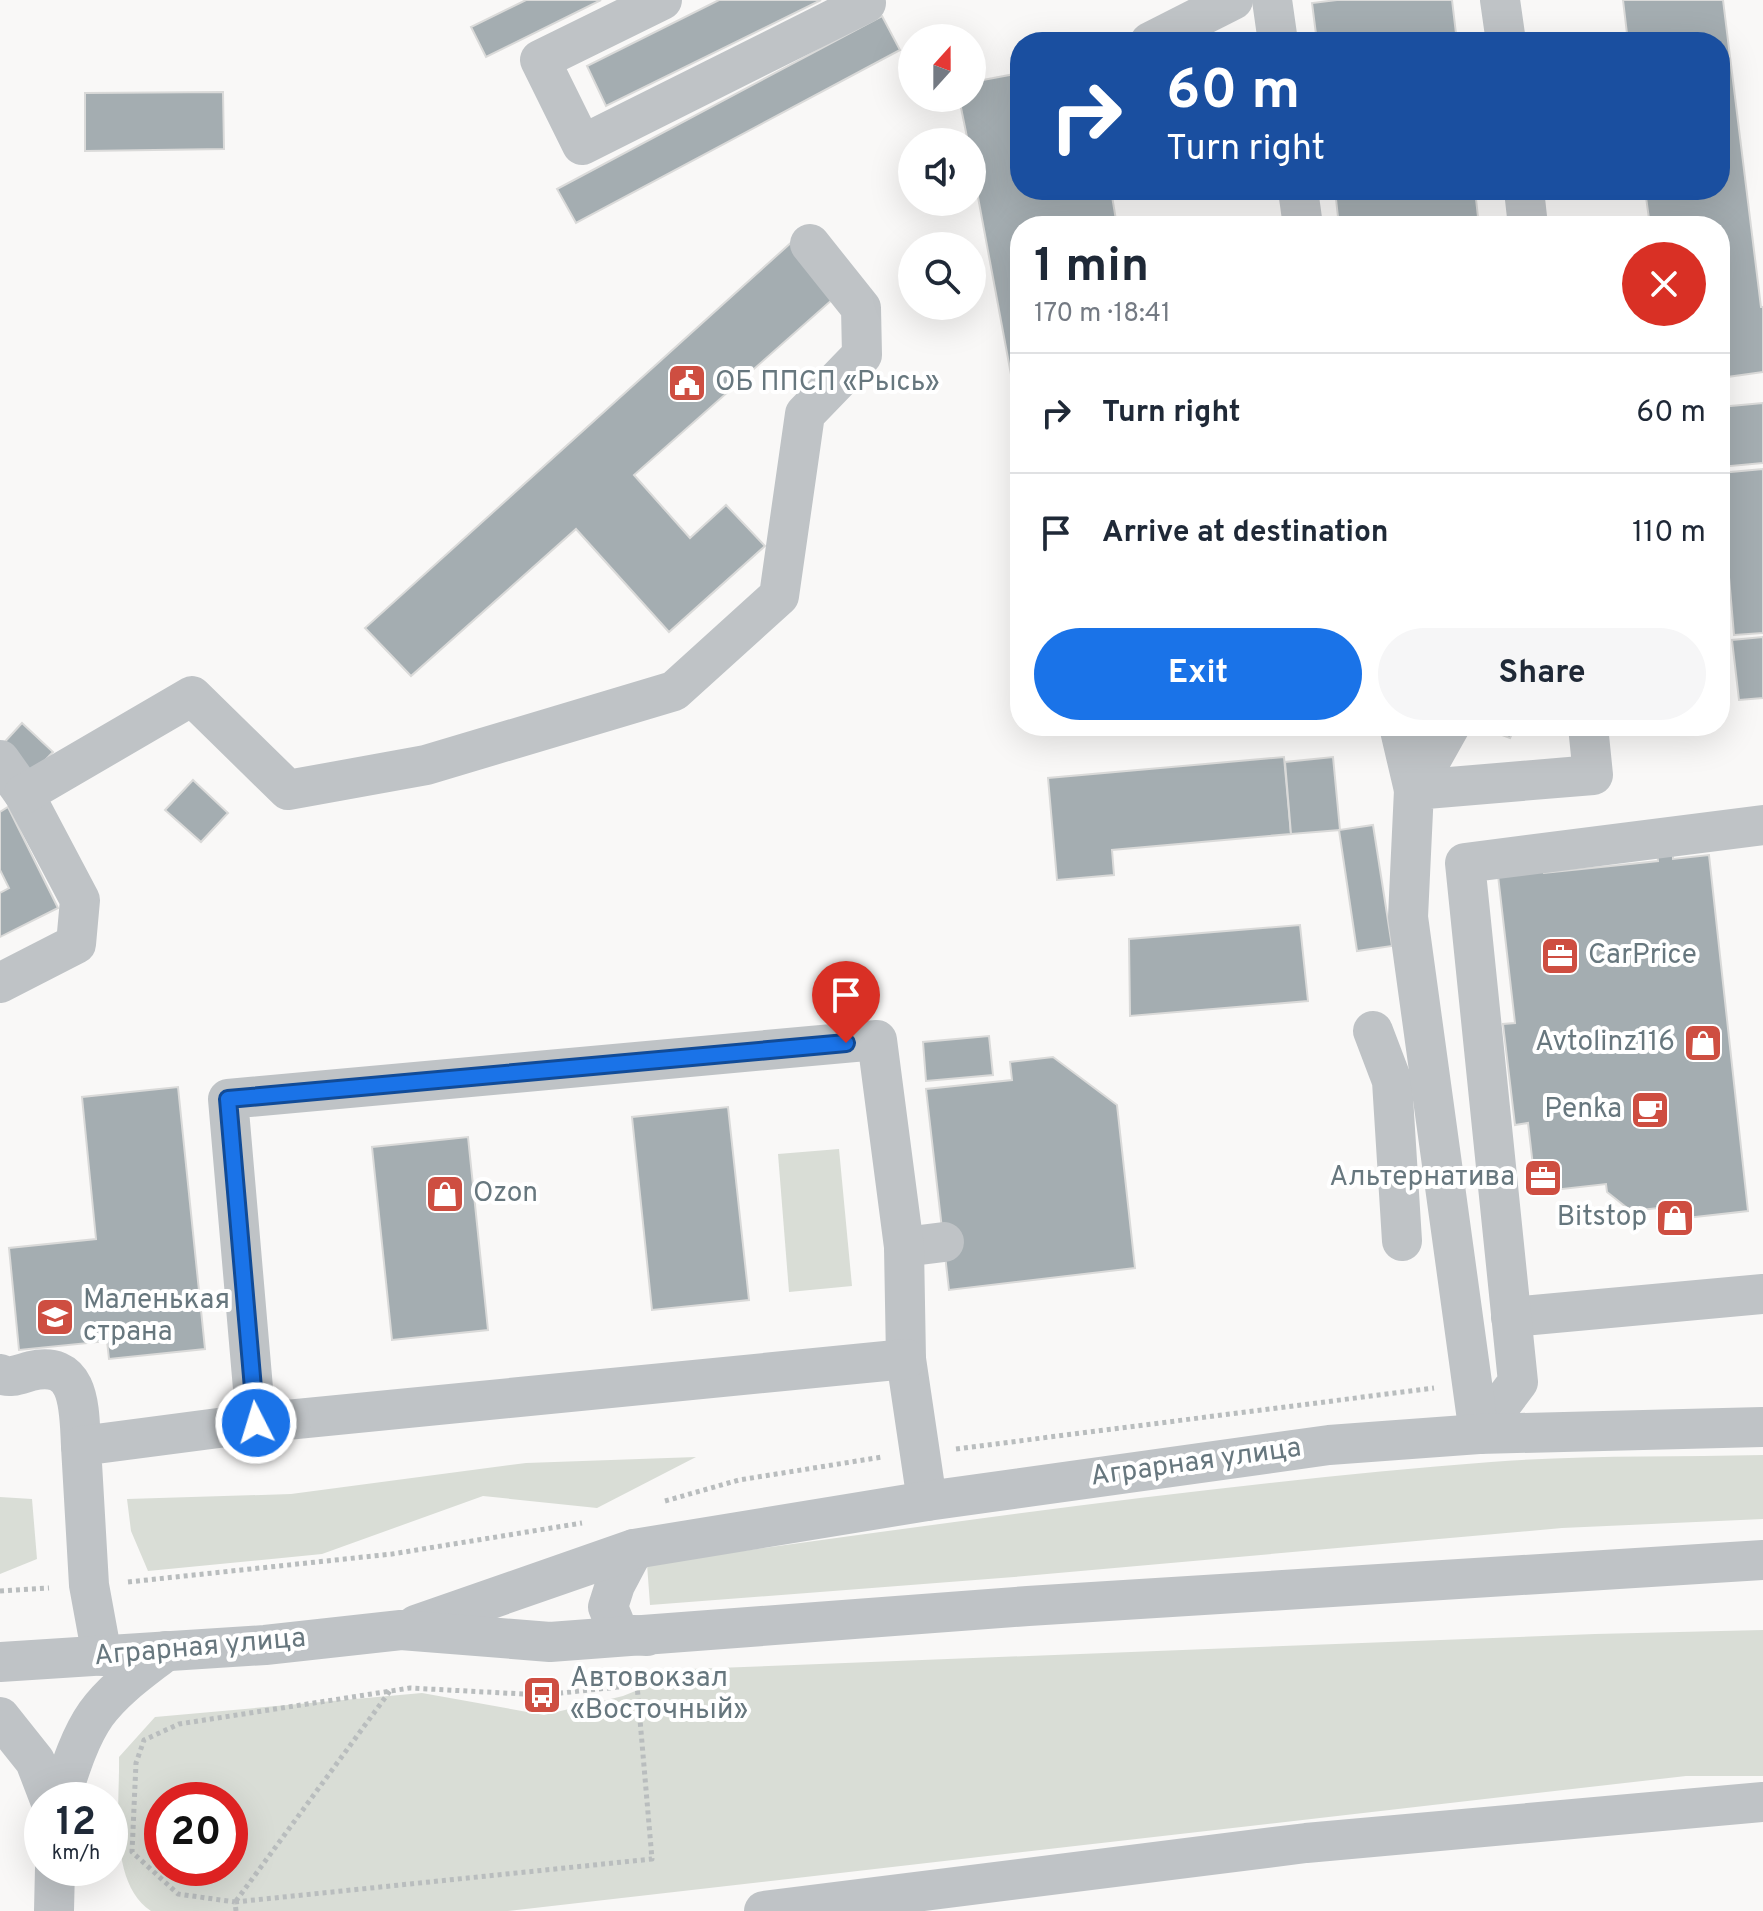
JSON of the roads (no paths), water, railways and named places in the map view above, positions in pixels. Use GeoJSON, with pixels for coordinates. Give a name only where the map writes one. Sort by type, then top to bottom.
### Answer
{"type":"FeatureCollection","features":[{"type":"Feature","properties":{"kind":"street"},"geometry":{"type":"LineString","coordinates":[[662,0],[540,60],[582,145],[866,3]]}},
{"type":"Feature","properties":{"kind":"street"},"geometry":{"type":"LineString","coordinates":[[1170,32],[1233,0]]}},
{"type":"Feature","properties":{"kind":"street"},"geometry":{"type":"LineString","coordinates":[[1272,0],[1277,32]]}},
{"type":"Feature","properties":{"kind":"street"},"geometry":{"type":"LineString","coordinates":[[1500,0],[1505,32]]}},
{"type":"Feature","properties":{"kind":"street"},"geometry":{"type":"LineString","coordinates":[[24,794],[192,696],[288,790],[426,765],[674,691],[779,596],[805,414],[862,355],[861,308],[810,244]]}},
{"type":"Feature","properties":{"kind":"street"},"geometry":{"type":"LineString","coordinates":[[1401,736],[1414,790],[1408,917],[1411,1079],[1402,1241]]}},
{"type":"Feature","properties":{"kind":"street"},"geometry":{"type":"LineString","coordinates":[[1414,790],[1444,736]]}},
{"type":"Feature","properties":{"kind":"street"},"geometry":{"type":"LineString","coordinates":[[1414,790],[1593,775],[1589,736]]}},
{"type":"Feature","properties":{"kind":"street"},"geometry":{"type":"LineString","coordinates":[[0,760],[24,794],[80,900],[76,944],[0,983]]}},
{"type":"Feature","properties":{"kind":"street"},"geometry":{"type":"LineString","coordinates":[[1479,1434],[1518,1382],[1465,863],[1763,825]]}},
{"type":"Feature","properties":{"kind":"street"},"geometry":{"type":"LineString","coordinates":[[1373,1031],[1411,1079],[1479,1434]]}},
{"type":"Feature","properties":{"kind":"street"},"geometry":{"type":"LineString","coordinates":[[256,1423],[228,1099],[877,1040],[904,1247],[906,1359],[927,1501]]}},
{"type":"Feature","properties":{"kind":"street"},"geometry":{"type":"LineString","coordinates":[[904,1247],[944,1242]]}},
{"type":"Feature","properties":{"kind":"street"},"geometry":{"type":"LineString","coordinates":[[1511,1317],[1763,1294]]}},
{"type":"Feature","properties":{"kind":"street"},"geometry":{"type":"LineString","coordinates":[[81,1446],[256,1423],[906,1359]]}},
{"type":"Feature","properties":{"kind":"street"},"geometry":{"type":"LineString","coordinates":[[0,1374],[7,1377],[47,1367],[68,1378],[78,1399],[89,1585],[102,1656]]}},
{"type":"Feature","properties":{"kind":"street","name":"Аграрная улица"},"geometry":{"type":"LineString","coordinates":[[401,1630],[634,1549],[927,1501],[1329,1445],[1479,1434],[1763,1427]]}},
{"type":"Feature","properties":{"kind":"street","name":"Аграрная улица"},"geometry":{"type":"LineString","coordinates":[[634,1549],[615,1585],[608,1607],[619,1634],[647,1636]]}},
{"type":"Feature","properties":{"kind":"street","name":"Аграрная улица"},"geometry":{"type":"LineString","coordinates":[[0,1662],[265,1645],[401,1630],[550,1642],[1028,1606],[1763,1560]]}},
{"type":"Feature","properties":{"kind":"street"},"geometry":{"type":"LineString","coordinates":[[66,1782],[95,1715],[121,1686],[166,1651]]}},
{"type":"Feature","properties":{"kind":"street"},"geometry":{"type":"LineString","coordinates":[[0,1717],[35,1761],[43,1782]]}},
{"type":"Feature","properties":{"kind":"street"},"geometry":{"type":"LineString","coordinates":[[764,1911],[1306,1843],[1763,1802]]}},
{"type":"Feature","properties":{"kind":"street"},"geometry":{"type":"LineString","coordinates":[[54,1911],[55,1886]]}},
{"type":"Feature","properties":{"kind":"place","name":"ОБ ППСП «Рысь»"},"geometry":{"type":"Point","coordinates":[687,383]}},
{"type":"Feature","properties":{"kind":"place","name":"CarPrice"},"geometry":{"type":"Point","coordinates":[1560,956]}},
{"type":"Feature","properties":{"kind":"place","name":"Avtolinz116"},"geometry":{"type":"Point","coordinates":[1703,1043]}},
{"type":"Feature","properties":{"kind":"place","name":"Penka"},"geometry":{"type":"Point","coordinates":[1650,1110]}},
{"type":"Feature","properties":{"kind":"place","name":"Альтернатива"},"geometry":{"type":"Point","coordinates":[1543,1178]}},
{"type":"Feature","properties":{"kind":"place","name":"Ozon"},"geometry":{"type":"Point","coordinates":[445,1194]}},
{"type":"Feature","properties":{"kind":"place","name":"Bitstop"},"geometry":{"type":"Point","coordinates":[1675,1218]}},
{"type":"Feature","properties":{"kind":"place","name":"Маленькая страна"},"geometry":{"type":"Point","coordinates":[55,1317]}},
{"type":"Feature","properties":{"kind":"place","name":"Автовокзал «Восточный»"},"geometry":{"type":"Point","coordinates":[542,1695]}}]}
